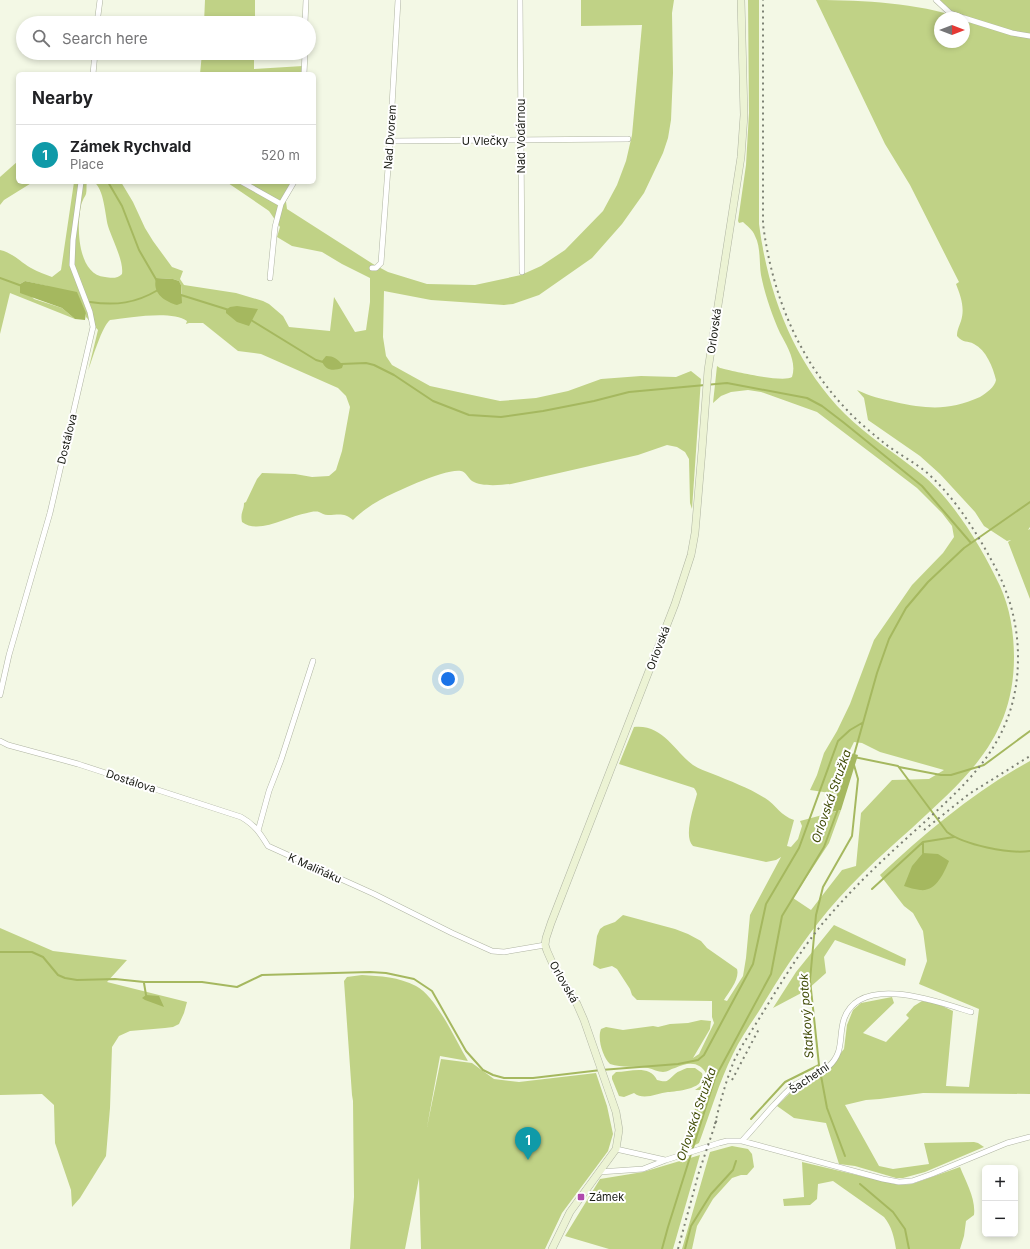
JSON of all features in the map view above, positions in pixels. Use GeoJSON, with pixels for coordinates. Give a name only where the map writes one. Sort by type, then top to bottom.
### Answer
{"type":"FeatureCollection","features":[{"type":"Feature","properties":{"kind":"main road","name":"Orlovská"},"geometry":{"type":"LineString","coordinates":[[552,1249],[570,1212],[616,1148],[619,1134],[616,1112],[584,1020],[577,1004],[555,969],[545,945],[546,938],[684,580],[691,555],[697,510],[707,380],[741,157],[744,115],[741,0]]}},
{"type":"Feature","properties":{"kind":"street"},"geometry":{"type":"LineString","coordinates":[[99,16],[100,0]]}},
{"type":"Feature","properties":{"kind":"street"},"geometry":{"type":"LineString","coordinates":[[305,16],[306,0]]}},
{"type":"Feature","properties":{"kind":"street","name":"Nad Dvorem"},"geometry":{"type":"LineString","coordinates":[[372,268],[376,268],[381,263],[398,0]]}},
{"type":"Feature","properties":{"kind":"street","name":"Nad Vodárnou"},"geometry":{"type":"LineString","coordinates":[[520,0],[522,272]]}},
{"type":"Feature","properties":{"kind":"street"},"geometry":{"type":"LineString","coordinates":[[936,0],[950,12]]}},
{"type":"Feature","properties":{"kind":"street"},"geometry":{"type":"LineString","coordinates":[[970,20],[1012,33],[1030,36]]}},
{"type":"Feature","properties":{"kind":"street"},"geometry":{"type":"LineString","coordinates":[[93,72],[94,60]]}},
{"type":"Feature","properties":{"kind":"street"},"geometry":{"type":"LineString","coordinates":[[304,72],[305,60]]}},
{"type":"Feature","properties":{"kind":"street","name":"U Vlečky"},"geometry":{"type":"LineString","coordinates":[[390,141],[628,139]]}},
{"type":"Feature","properties":{"kind":"street","name":"Dostálova"},"geometry":{"type":"LineString","coordinates":[[0,695],[9,655],[50,513],[93,327],[90,312],[72,265],[73,240],[81,184]]}},
{"type":"Feature","properties":{"kind":"street"},"geometry":{"type":"LineString","coordinates":[[246,184],[281,204]]}},
{"type":"Feature","properties":{"kind":"street"},"geometry":{"type":"LineString","coordinates":[[270,278],[275,226],[281,204],[293,184]]}},
{"type":"Feature","properties":{"kind":"street"},"geometry":{"type":"LineString","coordinates":[[258,831],[269,791],[281,760],[313,661]]}},
{"type":"Feature","properties":{"kind":"street","name":"Dostálova"},"geometry":{"type":"LineString","coordinates":[[0,741],[8,745],[78,764],[241,818],[251,823],[258,831]]}},
{"type":"Feature","properties":{"kind":"street","name":"K Maliňáku"},"geometry":{"type":"LineString","coordinates":[[258,831],[268,846],[374,894],[492,951],[504,952],[545,945]]}},
{"type":"Feature","properties":{"kind":"street","name":"Šachetní"},"geometry":{"type":"LineString","coordinates":[[742,1141],[786,1092],[796,1084],[828,1067],[841,1048],[844,1019],[850,1008],[860,999],[876,995],[906,994],[970,1012]]}},
{"type":"Feature","properties":{"kind":"street"},"geometry":{"type":"LineString","coordinates":[[599,1172],[643,1169],[723,1142],[742,1141],[883,1179],[899,1182],[912,1181],[1007,1143],[1030,1137]]}},
{"type":"Feature","properties":{"kind":"street"},"geometry":{"type":"LineString","coordinates":[[616,1148],[666,1160]]}},
{"type":"Feature","properties":{"kind":"shaded area"},"geometry":{"type":"Polygon","coordinates":[[[205,0],[255,0],[255,16],[204,16],[205,0]]]}},
{"type":"Feature","properties":{"kind":"shaded area"},"geometry":{"type":"Polygon","coordinates":[[[581,0],[674,0],[672,13],[673,73],[671,120],[668,138],[663,153],[644,193],[622,224],[592,258],[539,295],[513,304],[504,305],[431,300],[384,291],[383,337],[386,356],[392,365],[430,386],[500,401],[536,398],[568,391],[601,379],[641,376],[676,377],[691,371],[701,379],[692,509],[690,503],[689,459],[685,452],[677,447],[667,445],[638,455],[511,484],[480,484],[472,481],[461,471],[444,473],[420,481],[387,496],[370,506],[353,520],[344,515],[327,515],[319,512],[310,512],[265,526],[249,525],[242,522],[241,516],[244,503],[246,502],[257,479],[262,473],[295,474],[312,477],[329,476],[336,470],[342,451],[350,407],[346,396],[338,388],[261,354],[238,351],[203,323],[186,324],[187,321],[180,318],[161,315],[110,320],[104,329],[88,371],[98,330],[86,317],[86,313],[47,286],[25,281],[20,284],[34,299],[62,308],[75,319],[10,293],[0,334],[0,250],[5,251],[34,269],[52,277],[61,270],[74,184],[87,184],[86,194],[80,210],[80,246],[86,263],[97,275],[112,278],[120,276],[122,274],[122,269],[120,257],[108,226],[104,202],[100,190],[96,184],[122,184],[153,241],[172,267],[183,271],[180,279],[184,285],[236,293],[263,301],[283,316],[289,327],[330,331],[334,297],[355,332],[366,330],[370,302],[370,278],[322,252],[292,246],[277,237],[280,227],[269,211],[229,184],[292,184],[285,194],[287,209],[373,264],[388,272],[427,284],[475,285],[521,275],[541,266],[565,250],[603,211],[617,185],[626,161],[632,135],[642,25],[581,26],[581,0]],[[156,278],[182,296],[179,281],[173,279],[156,278]]]}},
{"type":"Feature","properties":{"kind":"shaded area"},"geometry":{"type":"Polygon","coordinates":[[[748,0],[759,0],[759,224],[769,276],[786,326],[811,373],[845,414],[932,484],[944,496],[966,525],[985,556],[1003,594],[1011,621],[1014,657],[1012,686],[1006,711],[984,754],[951,791],[851,885],[828,910],[794,955],[736,1048],[723,1076],[699,1143],[681,1152],[701,1090],[695,1090],[702,1085],[707,1075],[704,1070],[693,1064],[673,1068],[666,1072],[659,1072],[648,1068],[610,1064],[601,1048],[600,1033],[601,1029],[606,1027],[623,1030],[653,1026],[658,1027],[701,1020],[711,1021],[710,1029],[693,1058],[699,1054],[714,1023],[712,1017],[712,1001],[637,1000],[632,995],[630,989],[617,969],[612,966],[600,969],[593,965],[597,936],[600,929],[615,922],[623,915],[688,934],[701,941],[707,948],[737,969],[738,973],[736,981],[724,1000],[727,1001],[743,976],[750,915],[781,857],[776,860],[766,862],[693,846],[690,842],[689,829],[697,794],[694,788],[619,764],[634,727],[644,727],[660,734],[693,765],[759,794],[786,816],[794,820],[787,846],[791,847],[798,839],[802,826],[800,821],[841,810],[829,843],[793,898],[811,910],[842,870],[856,866],[861,813],[892,780],[929,779],[944,770],[880,752],[862,743],[854,742],[847,756],[837,794],[810,790],[817,775],[824,753],[850,704],[874,640],[912,585],[943,553],[954,537],[952,526],[942,513],[917,488],[817,412],[761,392],[748,390],[731,392],[721,396],[713,403],[717,366],[746,374],[779,379],[792,377],[793,371],[792,360],[786,343],[780,333],[769,305],[761,275],[757,240],[750,228],[743,222],[739,223],[738,221],[746,165],[749,113],[748,0]]]}},
{"type":"Feature","properties":{"kind":"shaded area"},"geometry":{"type":"Polygon","coordinates":[[[816,0],[890,3],[940,12],[934,12],[934,48],[970,48],[970,21],[1030,37],[1030,527],[1028,530],[1030,529],[1030,599],[1008,542],[1011,540],[1007,541],[984,526],[975,512],[940,474],[920,456],[868,420],[864,398],[857,390],[871,396],[895,402],[917,406],[948,407],[969,402],[980,397],[992,387],[996,380],[991,364],[982,350],[974,344],[964,341],[957,336],[963,312],[961,298],[956,284],[959,282],[910,185],[885,144],[816,0]]]}},
{"type":"Feature","properties":{"kind":"shaded area"},"geometry":{"type":"Polygon","coordinates":[[[940,0],[1030,0],[1030,34],[1004,29],[970,18],[970,12],[950,12],[940,0]]]}},
{"type":"Feature","properties":{"kind":"shaded area"},"geometry":{"type":"Polygon","coordinates":[[[201,60],[254,60],[254,69],[303,66],[303,72],[200,72],[201,60]]]}},
{"type":"Feature","properties":{"kind":"shaded area"},"geometry":{"type":"Polygon","coordinates":[[[16,163],[16,184],[30,184],[4,200],[0,205],[0,177],[16,163]]]}},
{"type":"Feature","properties":{"kind":"shaded area"},"geometry":{"type":"Polygon","coordinates":[[[156,278],[173,279],[179,281],[181,285],[182,303],[177,305],[160,296],[155,284],[156,278]]]}},
{"type":"Feature","properties":{"kind":"shaded area"},"geometry":{"type":"Polygon","coordinates":[[[25,281],[77,292],[86,313],[85,320],[75,319],[62,308],[20,293],[20,284],[25,281]]]}},
{"type":"Feature","properties":{"kind":"shaded area"},"geometry":{"type":"Polygon","coordinates":[[[237,306],[258,309],[249,326],[237,322],[226,313],[226,310],[230,307],[237,306]]]}},
{"type":"Feature","properties":{"kind":"shaded area"},"geometry":{"type":"Polygon","coordinates":[[[326,356],[333,357],[337,360],[343,365],[342,368],[333,370],[325,367],[322,361],[326,356]]]}},
{"type":"Feature","properties":{"kind":"shaded area"},"geometry":{"type":"Polygon","coordinates":[[[851,753],[858,755],[841,810],[832,812],[847,756],[850,757],[851,753]]]}},
{"type":"Feature","properties":{"kind":"shaded area"},"geometry":{"type":"Polygon","coordinates":[[[1030,761],[1030,1094],[923,1093],[866,1100],[845,1105],[879,1166],[893,1169],[929,1164],[924,1143],[974,1142],[984,1147],[925,1172],[903,1178],[896,1178],[855,1166],[839,1164],[826,1123],[794,1118],[777,1106],[797,1086],[828,1069],[844,1049],[847,1025],[853,1010],[861,1003],[892,997],[894,1003],[863,1033],[886,1042],[909,1018],[906,1015],[914,1006],[922,1001],[938,1004],[953,1011],[946,1086],[969,1087],[979,1009],[919,984],[927,961],[923,931],[913,913],[904,906],[880,875],[915,843],[970,799],[1030,761]]]}},
{"type":"Feature","properties":{"kind":"shaded area"},"geometry":{"type":"Polygon","coordinates":[[[923,853],[938,854],[949,861],[942,876],[935,885],[926,890],[904,886],[912,866],[923,853]]]}},
{"type":"Feature","properties":{"kind":"shaded area"},"geometry":{"type":"Polygon","coordinates":[[[834,925],[906,959],[905,966],[835,940],[824,957],[826,973],[807,990],[773,1008],[796,972],[834,925]]]}},
{"type":"Feature","properties":{"kind":"shaded area"},"geometry":{"type":"Polygon","coordinates":[[[0,928],[53,951],[127,960],[107,982],[187,1002],[179,1024],[173,1027],[130,1031],[119,1036],[112,1047],[110,1108],[106,1156],[80,1198],[72,1207],[71,1190],[55,1143],[54,1105],[42,1094],[0,1095],[0,928]]]}},
{"type":"Feature","properties":{"kind":"shaded area"},"geometry":{"type":"Polygon","coordinates":[[[362,975],[396,979],[410,983],[423,991],[438,1009],[468,1061],[440,1056],[427,1127],[441,1059],[472,1063],[494,1079],[519,1082],[596,1073],[607,1106],[613,1134],[608,1151],[562,1213],[545,1249],[421,1249],[419,1178],[405,1249],[350,1249],[354,1197],[353,1101],[344,981],[347,977],[362,975]]]}},
{"type":"Feature","properties":{"kind":"shaded area"},"geometry":{"type":"Polygon","coordinates":[[[146,995],[159,996],[164,1007],[142,998],[146,995]]]}},
{"type":"Feature","properties":{"kind":"shaded area"},"geometry":{"type":"Polygon","coordinates":[[[687,1068],[695,1068],[702,1073],[700,1083],[690,1088],[651,1096],[642,1096],[634,1093],[624,1097],[619,1096],[612,1079],[612,1076],[616,1072],[644,1070],[654,1075],[657,1080],[665,1081],[687,1068]]]}},
{"type":"Feature","properties":{"kind":"shaded area"},"geometry":{"type":"Polygon","coordinates":[[[732,1146],[748,1149],[752,1154],[754,1167],[747,1175],[732,1178],[713,1199],[697,1226],[692,1249],[682,1249],[710,1152],[732,1146]]]}},
{"type":"Feature","properties":{"kind":"shaded area"},"geometry":{"type":"Polygon","coordinates":[[[700,1155],[673,1249],[609,1249],[565,1236],[600,1179],[643,1172],[700,1155]]]}},
{"type":"Feature","properties":{"kind":"shaded area"},"geometry":{"type":"Polygon","coordinates":[[[802,1162],[899,1185],[912,1184],[960,1167],[974,1203],[974,1215],[966,1221],[960,1249],[896,1249],[892,1232],[884,1217],[833,1181],[818,1184],[817,1199],[810,1205],[784,1206],[783,1199],[804,1197],[802,1162]]]}},
{"type":"Feature","properties":{"kind":"waterway"},"geometry":{"type":"LineString","coordinates":[[109,184],[122,206],[139,250],[157,281]]}},
{"type":"Feature","properties":{"kind":"waterway"},"geometry":{"type":"LineString","coordinates":[[0,278],[22,286]]}},
{"type":"Feature","properties":{"kind":"waterway"},"geometry":{"type":"LineString","coordinates":[[90,302],[108,304],[134,301],[158,290]]}},
{"type":"Feature","properties":{"kind":"waterway"},"geometry":{"type":"LineString","coordinates":[[181,295],[229,310]]}},
{"type":"Feature","properties":{"kind":"waterway"},"geometry":{"type":"LineString","coordinates":[[251,320],[316,360],[323,362]]}},
{"type":"Feature","properties":{"kind":"waterway"},"geometry":{"type":"LineString","coordinates":[[341,364],[366,363],[374,365],[394,375],[433,401],[469,415],[501,417],[543,411],[594,401],[629,392],[727,383],[807,398],[822,406],[843,422],[922,486],[971,543]]}},
{"type":"Feature","properties":{"kind":"waterway","name":"Orlovská Stružka"},"geometry":{"type":"LineString","coordinates":[[854,755],[877,673],[889,639],[906,608],[928,582],[964,548],[1030,502]]}},
{"type":"Feature","properties":{"kind":"waterway"},"geometry":{"type":"LineString","coordinates":[[0,952],[32,952],[43,957],[58,975],[77,980],[115,979],[144,982],[202,982],[237,987],[262,975],[370,972],[386,973],[414,979],[432,991],[466,1051],[483,1070],[504,1078],[533,1078],[601,1070],[678,1064],[698,1060],[704,1055],[753,964],[766,904],[799,848],[838,741],[850,730],[862,723]]}},
{"type":"Feature","properties":{"kind":"waterway"},"geometry":{"type":"LineString","coordinates":[[899,767],[941,775],[951,775],[984,765],[1030,731]]}},
{"type":"Feature","properties":{"kind":"waterway"},"geometry":{"type":"LineString","coordinates":[[854,757],[898,766],[947,832],[955,837],[987,848],[1021,852],[1030,851]]}},
{"type":"Feature","properties":{"kind":"waterway","name":"Statkový potok"},"geometry":{"type":"LineString","coordinates":[[845,1156],[827,1108],[819,1065],[810,980],[816,915],[823,887],[852,836],[858,779],[854,765]]}},
{"type":"Feature","properties":{"kind":"waterway","name":"Orlovská Stružka"},"geometry":{"type":"LineString","coordinates":[[662,1249],[715,1078],[771,974],[782,916],[824,847],[838,809]]}},
{"type":"Feature","properties":{"kind":"waterway"},"geometry":{"type":"LineString","coordinates":[[872,889],[923,842],[954,837]]}},
{"type":"Feature","properties":{"kind":"waterway"},"geometry":{"type":"LineString","coordinates":[[923,842],[923,853]]}},
{"type":"Feature","properties":{"kind":"waterway"},"geometry":{"type":"LineString","coordinates":[[144,983],[146,995]]}},
{"type":"Feature","properties":{"kind":"waterway"},"geometry":{"type":"LineString","coordinates":[[751,1119],[785,1082],[819,1065]]}},
{"type":"Feature","properties":{"kind":"waterway"},"geometry":{"type":"LineString","coordinates":[[685,1249],[691,1226],[711,1194],[733,1170],[736,1161]]}},
{"type":"Feature","properties":{"kind":"waterway","name":"Statkový potok"},"geometry":{"type":"LineString","coordinates":[[860,1184],[893,1212],[905,1229],[909,1249]]}},
{"type":"Feature","properties":{"kind":"railway"},"geometry":{"type":"LineString","coordinates":[[715,1124],[726,1084],[737,1055],[806,945],[853,889],[950,799],[985,760],[998,738],[1009,714],[1016,688],[1018,657],[1018,645],[1012,608],[1004,585],[979,538],[955,502],[925,471],[889,447],[851,414],[814,369],[790,324],[773,275],[763,224],[763,0]]}},
{"type":"Feature","properties":{"kind":"railway"},"geometry":{"type":"LineString","coordinates":[[924,830],[969,794],[1030,756]]}},
{"type":"Feature","properties":{"kind":"railway"},"geometry":{"type":"LineString","coordinates":[[732,1080],[760,1027]]}},
{"type":"Feature","properties":{"kind":"railway"},"geometry":{"type":"LineString","coordinates":[[678,1249],[699,1172],[717,1119]]}},
{"type":"Feature","properties":{"kind":"place","name":"Zámek Rychvald"},"geometry":{"type":"Point","coordinates":[528,1160]}},
{"type":"Feature","properties":{"kind":"place","name":"Zámek"},"geometry":{"type":"Point","coordinates":[581,1197]}}]}
